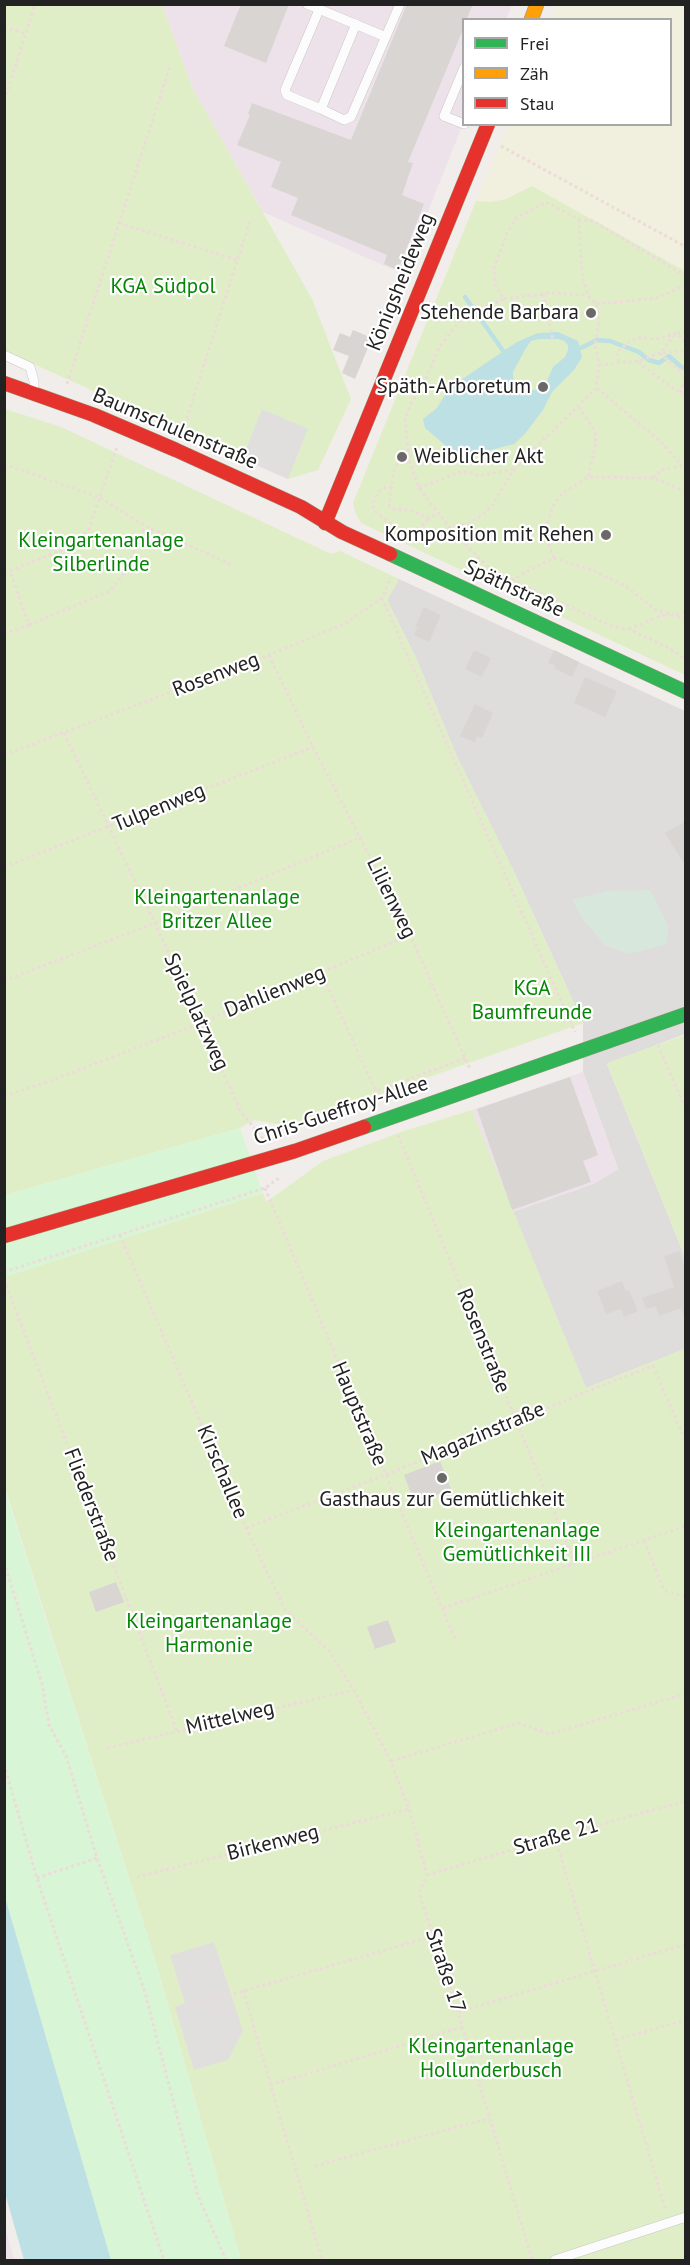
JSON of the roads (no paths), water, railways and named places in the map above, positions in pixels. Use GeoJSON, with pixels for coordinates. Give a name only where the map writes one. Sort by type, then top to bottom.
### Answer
{"type":"FeatureCollection","features":[{"type":"Feature","properties":{"kind":"street","name":"Königsheideweg"},"geometry":{"type":"LineString","coordinates":[[325,522],[486,129]]}},
{"type":"Feature","properties":{"kind":"street","name":"Baumschulenstraße"},"geometry":{"type":"LineString","coordinates":[[4,383],[124,427],[282,498],[325,522]]}},
{"type":"Feature","properties":{"kind":"street","name":"Späthstraße"},"geometry":{"type":"LineString","coordinates":[[325,522],[686,692]]}},
{"type":"Feature","properties":{"kind":"street","name":"Chris-Gueffroy-Allee"},"geometry":{"type":"LineString","coordinates":[[4,1236],[295,1151],[686,1014]]}},
{"type":"Feature","properties":{"kind":"lane"},"geometry":{"type":"LineString","coordinates":[[307,4],[386,37]]}},
{"type":"Feature","properties":{"kind":"lane"},"geometry":{"type":"LineString","coordinates":[[319,10],[285,93],[348,120],[400,4]]}},
{"type":"Feature","properties":{"kind":"lane"},"geometry":{"type":"LineString","coordinates":[[321,109],[356,24]]}},
{"type":"Feature","properties":{"kind":"lane"},"geometry":{"type":"LineString","coordinates":[[462,73],[444,116],[462,123]]}},
{"type":"Feature","properties":{"kind":"lane"},"geometry":{"type":"LineString","coordinates":[[4,355],[30,367],[34,381],[33,394]]}},
{"type":"Feature","properties":{"kind":"lane"},"geometry":{"type":"LineString","coordinates":[[555,2260],[686,2217]]}},
{"type":"Feature","properties":{"kind":"water"},"geometry":{"type":"Polygon","coordinates":[[[558,332],[578,341],[582,357],[574,370],[552,392],[543,410],[514,444],[471,455],[450,453],[445,445],[425,428],[423,419],[437,408],[449,388],[517,342],[538,333],[558,332]],[[558,339],[531,341],[513,372],[513,378],[518,386],[525,390],[537,390],[545,386],[553,367],[565,357],[568,350],[568,345],[558,339]]]}},
{"type":"Feature","properties":{"kind":"water"},"geometry":{"type":"Polygon","coordinates":[[[4,1897],[111,2260],[24,2260],[5,2193],[4,1897]]]}},
{"type":"Feature","properties":{"kind":"waterway"},"geometry":{"type":"LineString","coordinates":[[465,297],[504,352]]}},
{"type":"Feature","properties":{"kind":"waterway"},"geometry":{"type":"LineString","coordinates":[[581,348],[597,340],[610,341],[639,352],[649,360],[659,363],[669,356],[681,367],[686,368]]}},
{"type":"Feature","properties":{"kind":"place","name":"Stehende Barbara"},"geometry":{"type":"Point","coordinates":[591,313]}},
{"type":"Feature","properties":{"kind":"place","name":"Späth-Arboretum"},"geometry":{"type":"Point","coordinates":[543,387]}},
{"type":"Feature","properties":{"kind":"place","name":"Weiblicher Akt"},"geometry":{"type":"Point","coordinates":[402,457]}},
{"type":"Feature","properties":{"kind":"place","name":"Komposition mit Rehen"},"geometry":{"type":"Point","coordinates":[606,535]}},
{"type":"Feature","properties":{"kind":"place","name":"Gasthaus zur Gemütlichkeit"},"geometry":{"type":"Point","coordinates":[442,1478]}},
{"type":"Feature","properties":{"kind":"park label","name":"KGA Südpol"},"geometry":{"type":"Point","coordinates":[163,287]}},
{"type":"Feature","properties":{"kind":"park label","name":"Kleingartenanlage Silberlinde"},"geometry":{"type":"Point","coordinates":[101,553]}},
{"type":"Feature","properties":{"kind":"park label","name":"Kleingartenanlage Britzer Allee"},"geometry":{"type":"Point","coordinates":[217,910]}},
{"type":"Feature","properties":{"kind":"park label","name":"KGA Baumfreunde"},"geometry":{"type":"Point","coordinates":[532,1001]}},
{"type":"Feature","properties":{"kind":"park label","name":"Kleingartenanlage Gemütlichkeit III"},"geometry":{"type":"Point","coordinates":[517,1543]}},
{"type":"Feature","properties":{"kind":"park label","name":"Kleingartenanlage Harmonie"},"geometry":{"type":"Point","coordinates":[209,1634]}},
{"type":"Feature","properties":{"kind":"park label","name":"Kleingartenanlage Hollunderbusch"},"geometry":{"type":"Point","coordinates":[491,2059]}}]}
